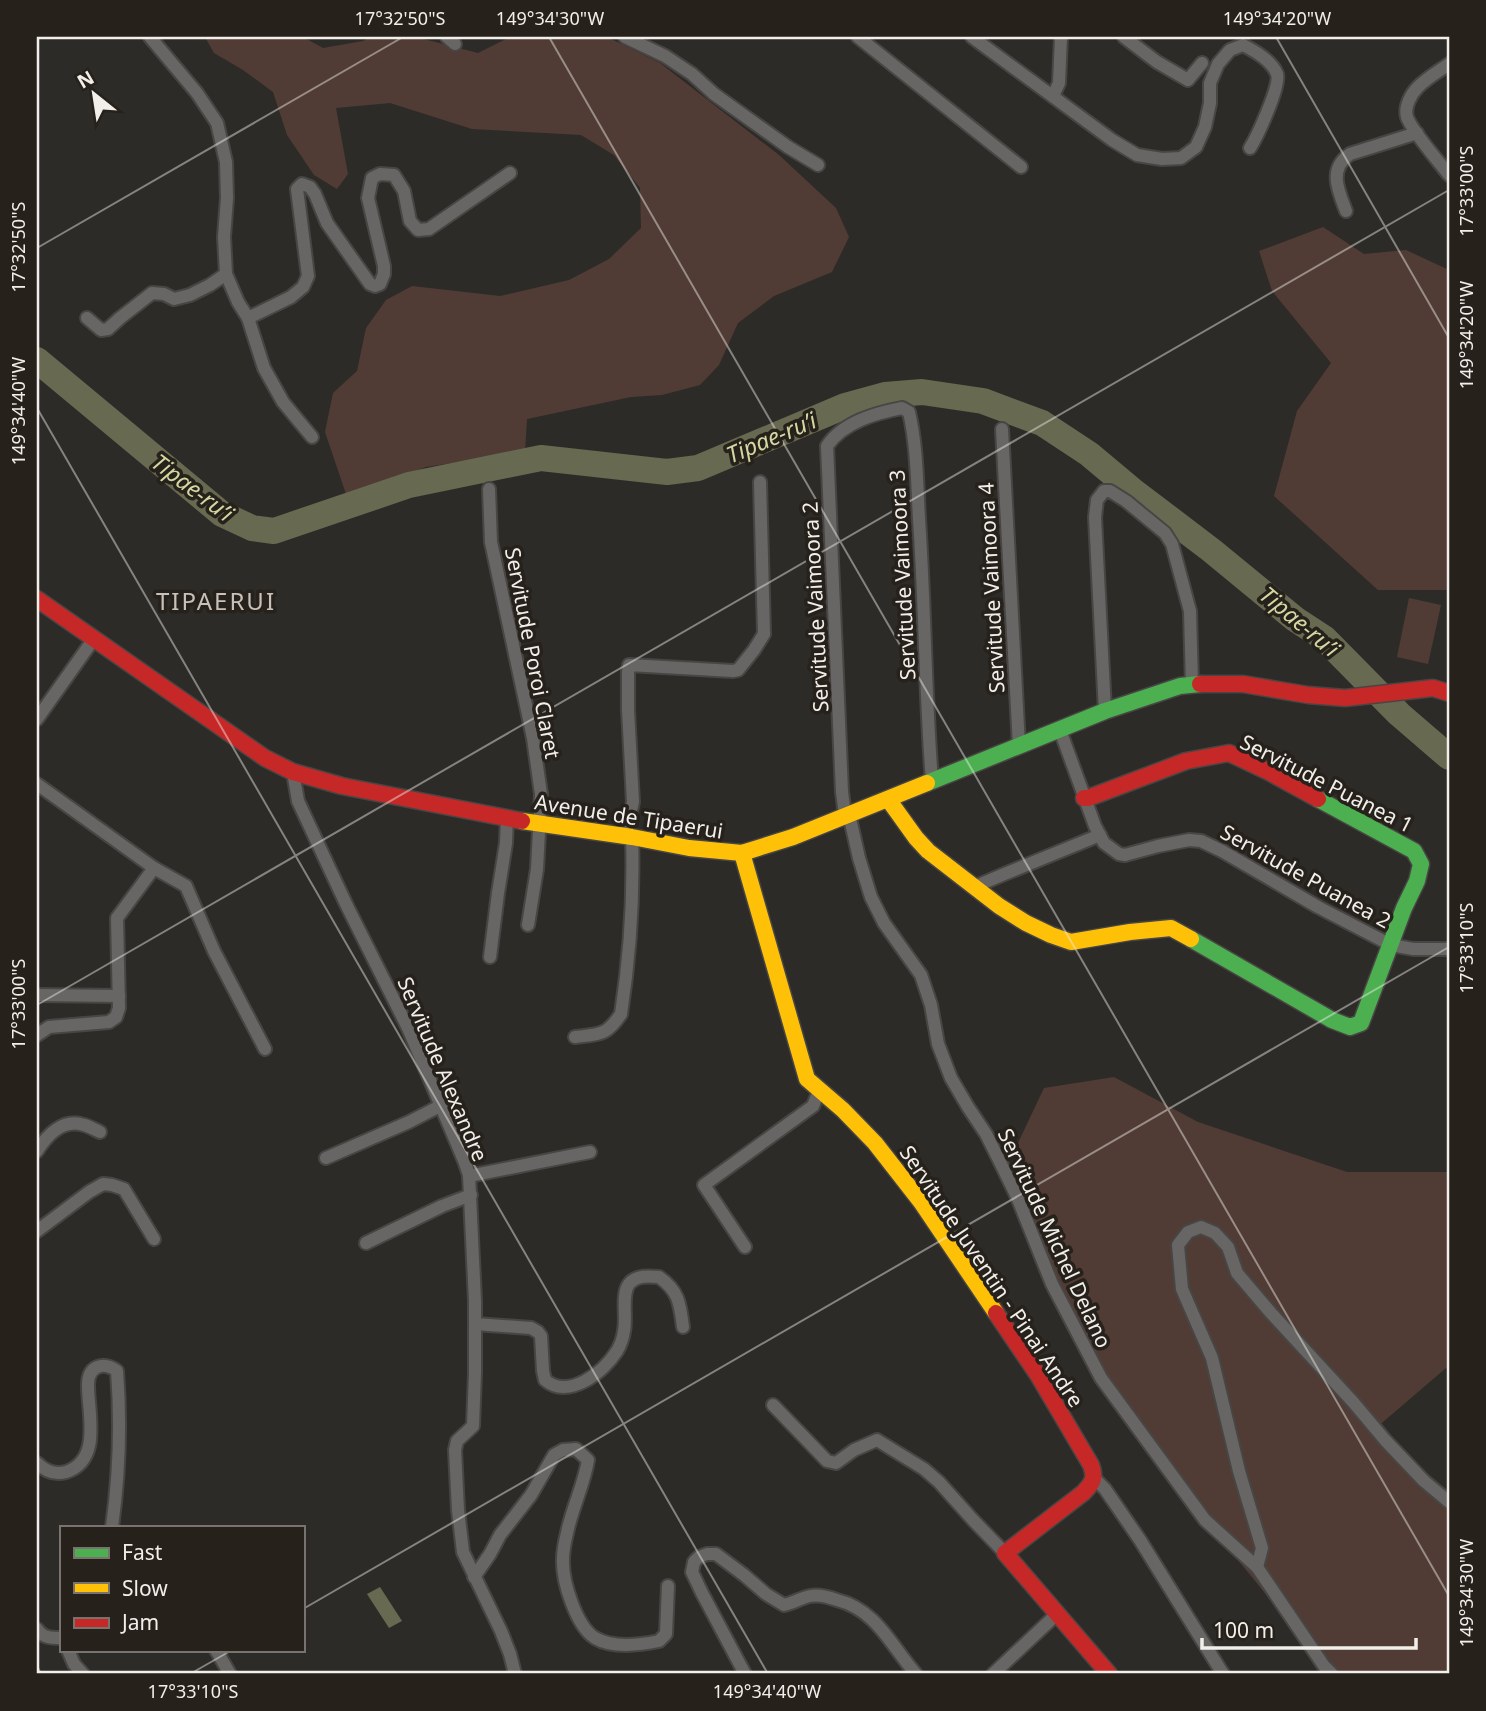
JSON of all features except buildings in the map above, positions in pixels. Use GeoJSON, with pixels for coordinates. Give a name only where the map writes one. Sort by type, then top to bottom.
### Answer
{"type":"FeatureCollection","features":[{"type":"Feature","properties":{"kind":"street"},"geometry":{"type":"LineString","coordinates":[[150,37],[197,93],[217,123],[226,162],[226,274],[248,318],[264,368],[283,402],[312,437]]}},
{"type":"Feature","properties":{"kind":"street"},"geometry":{"type":"LineString","coordinates":[[625,37],[692,74],[713,94],[818,165]]}},
{"type":"Feature","properties":{"kind":"street"},"geometry":{"type":"LineString","coordinates":[[858,37],[1021,167]]}},
{"type":"Feature","properties":{"kind":"street"},"geometry":{"type":"LineString","coordinates":[[972,37],[1112,141],[1137,155],[1162,159],[1181,158],[1196,146],[1205,127],[1210,103],[1210,83],[1218,64],[1230,50],[1242,45],[1269,63],[1278,75],[1277,87],[1250,148]]}},
{"type":"Feature","properties":{"kind":"street"},"geometry":{"type":"LineString","coordinates":[[1053,96],[1059,83],[1061,37]]}},
{"type":"Feature","properties":{"kind":"street"},"geometry":{"type":"LineString","coordinates":[[1124,37],[1157,62],[1188,80],[1202,63]]}},
{"type":"Feature","properties":{"kind":"street"},"geometry":{"type":"LineString","coordinates":[[1449,64],[1416,88],[1407,106],[1407,117],[1449,175]]}},
{"type":"Feature","properties":{"kind":"street"},"geometry":{"type":"LineString","coordinates":[[1346,211],[1336,174],[1341,160],[1349,154],[1417,133]]}},
{"type":"Feature","properties":{"kind":"street"},"geometry":{"type":"LineString","coordinates":[[248,318],[291,296],[303,287],[309,276],[297,189],[302,184],[310,187],[327,223],[370,284],[375,286],[380,284],[384,266],[368,198],[372,178],[380,174],[394,175],[404,191],[410,221],[418,230],[429,229],[510,173]]}},
{"type":"Feature","properties":{"kind":"street"},"geometry":{"type":"LineString","coordinates":[[87,318],[101,330],[108,329],[152,293],[164,294],[174,299],[190,295],[226,274]]}},
{"type":"Feature","properties":{"kind":"street","name":"Servitude Vaimoora 3"},"geometry":{"type":"LineString","coordinates":[[867,418],[902,408],[909,412],[912,425],[932,781]]}},
{"type":"Feature","properties":{"kind":"street","name":"Servitude Vaimoora 2"},"geometry":{"type":"LineString","coordinates":[[847,815],[842,792],[827,446],[831,439],[849,426],[867,418]]}},
{"type":"Feature","properties":{"kind":"street","name":"Servitude Vaimoora 4"},"geometry":{"type":"LineString","coordinates":[[1002,429],[1019,746]]}},
{"type":"Feature","properties":{"kind":"street"},"geometry":{"type":"LineString","coordinates":[[575,1037],[604,1033],[614,1026],[621,1014],[633,888],[629,837],[633,802],[628,709],[629,665],[738,670],[763,636],[760,482]]}},
{"type":"Feature","properties":{"kind":"street","name":"Servitude Poroi Claret"},"geometry":{"type":"LineString","coordinates":[[489,489],[491,542],[533,738],[541,793],[537,869],[528,925]]}},
{"type":"Feature","properties":{"kind":"street"},"geometry":{"type":"LineString","coordinates":[[1105,711],[1095,517],[1097,500],[1104,491],[1110,491],[1126,501],[1165,533],[1172,544],[1190,611],[1192,685]]}},
{"type":"Feature","properties":{"kind":"street","name":"Avenue de Tipaerui"},"geometry":{"type":"LineString","coordinates":[[37,599],[265,758],[293,772],[342,786],[538,824],[699,850],[741,853],[793,837],[1105,711],[1180,686],[1207,683],[1243,684],[1322,697],[1345,698],[1441,690]]}},
{"type":"Feature","properties":{"kind":"street"},"geometry":{"type":"LineString","coordinates":[[37,719],[93,640]]}},
{"type":"Feature","properties":{"kind":"street"},"geometry":{"type":"LineString","coordinates":[[976,888],[1100,835],[1060,730]]}},
{"type":"Feature","properties":{"kind":"street","name":"Servitude Puanea 1"},"geometry":{"type":"LineString","coordinates":[[1084,798],[1186,761],[1229,753],[1244,759],[1414,851],[1418,856],[1421,864],[1417,881],[1391,944]]}},
{"type":"Feature","properties":{"kind":"street","name":"Servitude Alexandre"},"geometry":{"type":"LineString","coordinates":[[293,772],[298,801],[408,1028],[469,1176],[475,1324],[473,1426],[457,1441],[455,1450],[459,1520],[463,1552],[510,1654],[515,1674]]}},
{"type":"Feature","properties":{"kind":"street"},"geometry":{"type":"LineString","coordinates":[[37,784],[154,867],[186,886],[214,951],[265,1049]]}},
{"type":"Feature","properties":{"kind":"street"},"geometry":{"type":"LineString","coordinates":[[888,799],[928,851],[999,906],[1026,923],[1072,942],[1171,928],[1332,1020],[1349,1027],[1353,1028],[1361,1023],[1391,944]]}},
{"type":"Feature","properties":{"kind":"street","name":"Servitude Michel Delano"},"geometry":{"type":"LineString","coordinates":[[847,815],[871,897],[884,923],[921,975],[931,1005],[938,1044],[951,1078],[986,1134],[1018,1199],[1052,1284],[1101,1378],[1205,1520],[1257,1567],[1332,1674]]}},
{"type":"Feature","properties":{"kind":"street"},"geometry":{"type":"LineString","coordinates":[[490,957],[506,843],[507,817]]}},
{"type":"Feature","properties":{"kind":"street","name":"Servitude Puanea 2"},"geometry":{"type":"LineString","coordinates":[[1100,835],[1112,850],[1125,855],[1189,840],[1202,841],[1318,907],[1391,944],[1449,949]]}},
{"type":"Feature","properties":{"kind":"street","name":"Servitude Juventin - Pinai Andre"},"geometry":{"type":"LineString","coordinates":[[741,853],[807,1079],[875,1143],[921,1202],[1038,1375],[1091,1465],[1095,1479]]}},
{"type":"Feature","properties":{"kind":"street"},"geometry":{"type":"LineString","coordinates":[[37,1035],[49,1027],[109,1022],[116,1017],[119,1007],[117,918],[154,867]]}},
{"type":"Feature","properties":{"kind":"street"},"geometry":{"type":"LineString","coordinates":[[37,995],[119,996]]}},
{"type":"Feature","properties":{"kind":"street"},"geometry":{"type":"LineString","coordinates":[[745,1247],[704,1185],[813,1106],[819,1091]]}},
{"type":"Feature","properties":{"kind":"street"},"geometry":{"type":"LineString","coordinates":[[326,1158],[440,1106]]}},
{"type":"Feature","properties":{"kind":"street"},"geometry":{"type":"LineString","coordinates":[[37,1151],[45,1138],[65,1125],[84,1125],[100,1132]]}},
{"type":"Feature","properties":{"kind":"street"},"geometry":{"type":"LineString","coordinates":[[469,1176],[590,1152]]}},
{"type":"Feature","properties":{"kind":"street"},"geometry":{"type":"LineString","coordinates":[[37,1231],[103,1184],[124,1189],[155,1239]]}},
{"type":"Feature","properties":{"kind":"street"},"geometry":{"type":"LineString","coordinates":[[366,1243],[471,1195]]}},
{"type":"Feature","properties":{"kind":"street"},"geometry":{"type":"LineString","coordinates":[[1257,1567],[1262,1548],[1239,1471],[1212,1358],[1182,1289],[1178,1245],[1188,1232],[1201,1227],[1215,1233],[1228,1247],[1237,1273],[1385,1440],[1424,1481],[1449,1502]]}},
{"type":"Feature","properties":{"kind":"street"},"geometry":{"type":"LineString","coordinates":[[475,1324],[531,1328],[538,1332],[541,1336],[545,1380],[556,1388],[568,1388],[581,1382],[609,1361],[618,1350],[624,1331],[624,1292],[637,1277],[659,1277],[674,1289],[683,1327]]}},
{"type":"Feature","properties":{"kind":"street"},"geometry":{"type":"LineString","coordinates":[[37,1463],[49,1472],[61,1473],[75,1469],[85,1459],[91,1424],[88,1379],[92,1371],[99,1366],[110,1366],[117,1371],[120,1409],[112,1526]]}},
{"type":"Feature","properties":{"kind":"street"},"geometry":{"type":"LineString","coordinates":[[774,1405],[827,1461],[836,1463],[854,1450],[877,1440],[924,1469],[1005,1553],[1109,1674]]}},
{"type":"Feature","properties":{"kind":"street"},"geometry":{"type":"LineString","coordinates":[[474,1577],[500,1535],[531,1495],[554,1455],[562,1450],[576,1449],[588,1460],[567,1533],[563,1558],[570,1595],[585,1627],[593,1637],[608,1644],[659,1641],[666,1634],[668,1586]]}},
{"type":"Feature","properties":{"kind":"street"},"geometry":{"type":"LineString","coordinates":[[1005,1553],[1083,1493],[1095,1479],[1140,1539],[1223,1674]]}},
{"type":"Feature","properties":{"kind":"street"},"geometry":{"type":"LineString","coordinates":[[745,1674],[692,1572],[694,1562],[707,1554],[716,1554],[784,1605],[810,1596],[824,1596],[852,1603],[886,1634],[916,1674]]}},
{"type":"Feature","properties":{"kind":"street"},"geometry":{"type":"LineString","coordinates":[[993,1674],[1058,1613]]}},
{"type":"Feature","properties":{"kind":"street"},"geometry":{"type":"LineString","coordinates":[[37,1629],[50,1638],[60,1638]]}},
{"type":"Feature","properties":{"kind":"street"},"geometry":{"type":"LineString","coordinates":[[69,1652],[74,1664],[83,1674]]}},
{"type":"Feature","properties":{"kind":"street"},"geometry":{"type":"LineString","coordinates":[[217,1652],[230,1674]]}},
{"type":"Feature","properties":{"kind":"shaded area"},"geometry":{"type":"Polygon","coordinates":[[[205,37],[303,37],[323,48],[363,41],[370,37],[416,37],[478,53],[510,37],[607,37],[660,63],[779,155],[836,208],[849,237],[832,272],[774,296],[738,323],[719,365],[700,385],[662,395],[631,397],[527,419],[525,452],[426,467],[347,497],[325,432],[333,393],[357,371],[366,328],[386,300],[412,286],[500,296],[569,280],[609,259],[641,228],[640,188],[614,155],[581,135],[472,129],[390,103],[336,108],[348,174],[337,189],[314,175],[287,135],[273,92],[214,53],[205,37]]]}},
{"type":"Feature","properties":{"kind":"shaded area"},"geometry":{"type":"Polygon","coordinates":[[[1323,227],[1364,254],[1406,250],[1449,270],[1449,590],[1378,590],[1274,496],[1297,411],[1331,363],[1272,291],[1259,251],[1323,227]]]}},
{"type":"Feature","properties":{"kind":"shaded area"},"geometry":{"type":"Polygon","coordinates":[[[1409,598],[1441,605],[1428,664],[1397,657],[1409,598]]]}},
{"type":"Feature","properties":{"kind":"shaded area"},"geometry":{"type":"Polygon","coordinates":[[[1114,1077],[1198,1122],[1347,1172],[1449,1172],[1449,1371],[1446,1368],[1376,1428],[1449,1502],[1449,1674],[1331,1674],[1157,1461],[1036,1255],[1017,1145],[1044,1088],[1114,1077]]]}},
{"type":"Feature","properties":{"kind":"shaded area"},"geometry":{"type":"Polygon","coordinates":[[[380,1587],[402,1621],[389,1628],[367,1594],[380,1587]]]}},
{"type":"Feature","properties":{"kind":"waterway","name":"Tipae-ru’i"},"geometry":{"type":"LineString","coordinates":[[37,360],[222,514],[252,528],[274,531],[409,485],[541,458],[667,472],[698,468],[845,406],[885,395],[922,392],[983,401],[1042,423],[1089,454],[1295,619],[1324,638],[1399,714],[1449,757]]}},
{"type":"Feature","properties":{"kind":"traffic: fast"},"geometry":{"type":"LineString","coordinates":[[927,783],[1105,711],[1180,686],[1200,684]]}},
{"type":"Feature","properties":{"kind":"traffic: fast"},"geometry":{"type":"LineString","coordinates":[[1191,939],[1332,1020],[1350,1027],[1361,1023],[1404,908],[1417,881],[1421,864],[1414,851],[1318,799]]}},
{"type":"Feature","properties":{"kind":"traffic: slow"},"geometry":{"type":"LineString","coordinates":[[522,821],[689,848],[742,853],[793,837],[927,783]]}},
{"type":"Feature","properties":{"kind":"traffic: slow"},"geometry":{"type":"LineString","coordinates":[[888,799],[928,851],[999,906],[1051,935],[1071,942],[1171,928],[1191,939]]}},
{"type":"Feature","properties":{"kind":"traffic: slow"},"geometry":{"type":"LineString","coordinates":[[742,853],[807,1079],[875,1143],[921,1202],[996,1313]]}},
{"type":"Feature","properties":{"kind":"traffic: jam"},"geometry":{"type":"LineString","coordinates":[[37,599],[265,758],[293,772],[342,786],[522,821]]}},
{"type":"Feature","properties":{"kind":"traffic: jam"},"geometry":{"type":"LineString","coordinates":[[1200,684],[1243,684],[1345,698],[1433,688],[1449,693]]}},
{"type":"Feature","properties":{"kind":"traffic: jam"},"geometry":{"type":"LineString","coordinates":[[1084,798],[1186,761],[1229,753],[1318,799]]}},
{"type":"Feature","properties":{"kind":"traffic: jam"},"geometry":{"type":"LineString","coordinates":[[996,1313],[1038,1375],[1091,1465],[1093,1473],[1091,1483],[1083,1493],[1005,1553],[1109,1674]]}},
{"type":"Feature","properties":{"kind":"district","name":"TIPAERUI"},"geometry":{"type":"Point","coordinates":[216,600]}}]}
